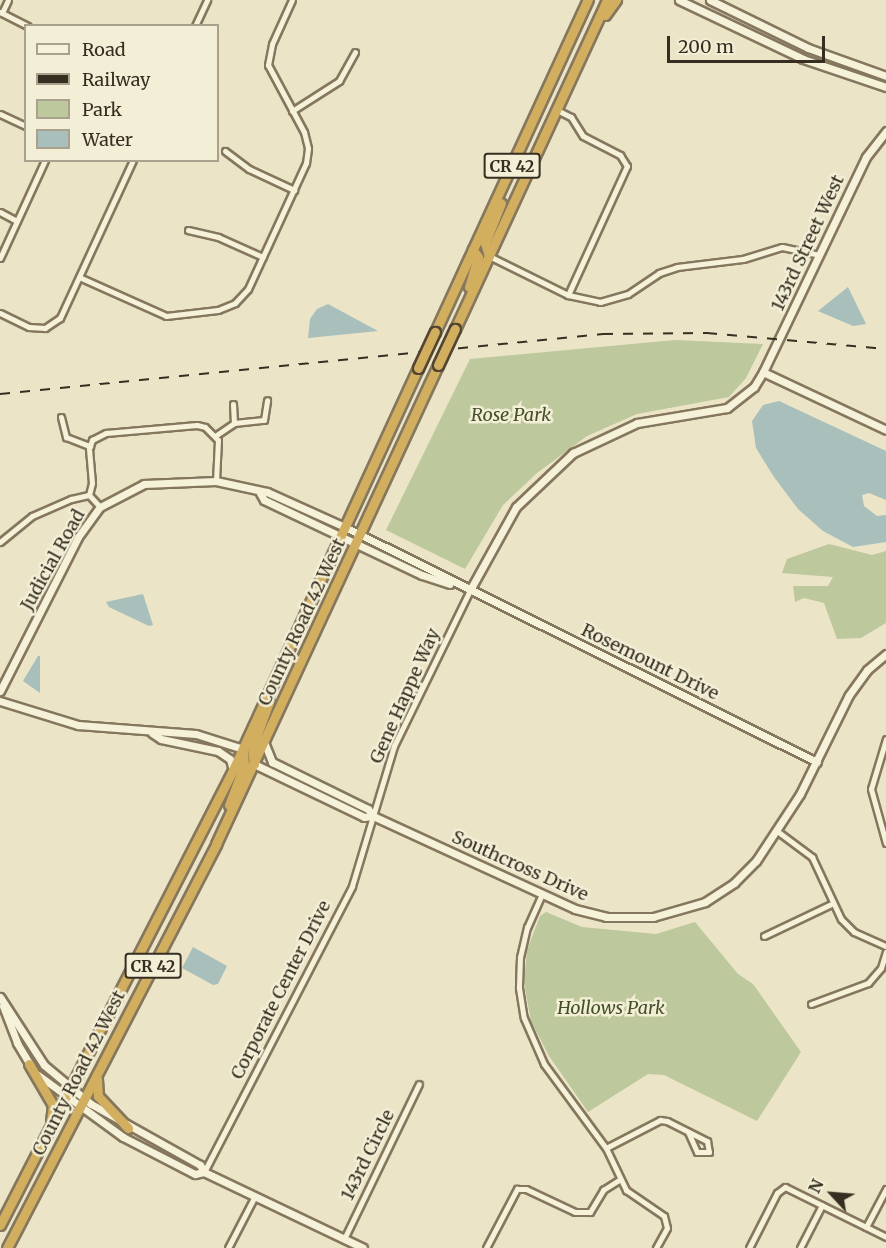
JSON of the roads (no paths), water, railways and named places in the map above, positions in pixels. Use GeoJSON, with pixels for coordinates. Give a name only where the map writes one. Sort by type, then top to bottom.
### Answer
{"type":"FeatureCollection","features":[{"type":"Feature","properties":{"kind":"highway","name":"County Road 42 West"},"geometry":{"type":"LineString","coordinates":[[0,1226],[233,770],[588,0]]}},
{"type":"Feature","properties":{"kind":"highway","name":"County Road 42 West"},"geometry":{"type":"LineString","coordinates":[[7,1248],[216,844],[607,0]]}},
{"type":"Feature","properties":{"kind":"highway"},"geometry":{"type":"LineString","coordinates":[[591,34],[616,0]]}},
{"type":"Feature","properties":{"kind":"highway"},"geometry":{"type":"LineString","coordinates":[[489,256],[485,243],[521,147]]}},
{"type":"Feature","properties":{"kind":"highway"},"geometry":{"type":"LineString","coordinates":[[454,329],[477,264],[473,250]]}},
{"type":"Feature","properties":{"kind":"highway"},"geometry":{"type":"LineString","coordinates":[[254,764],[252,748],[273,682]]}},
{"type":"Feature","properties":{"kind":"highway"},"geometry":{"type":"LineString","coordinates":[[216,844],[244,766],[243,749]]}},
{"type":"Feature","properties":{"kind":"highway"},"geometry":{"type":"LineString","coordinates":[[29,1064],[53,1105],[50,1128]]}},
{"type":"Feature","properties":{"kind":"highway"},"geometry":{"type":"LineString","coordinates":[[97,1074],[98,1096],[128,1128]]}},
{"type":"Feature","properties":{"kind":"street"},"geometry":{"type":"LineString","coordinates":[[8,0],[1,12],[24,24]]}},
{"type":"Feature","properties":{"kind":"street"},"geometry":{"type":"LineString","coordinates":[[196,24],[207,0]]}},
{"type":"Feature","properties":{"kind":"street"},"geometry":{"type":"LineString","coordinates":[[79,277],[152,312],[181,316],[218,310],[235,303],[248,289],[294,190],[308,148],[304,132],[268,66],[272,44],[292,0]]}},
{"type":"Feature","properties":{"kind":"street"},"geometry":{"type":"LineString","coordinates":[[679,0],[814,63],[886,87]]}},
{"type":"Feature","properties":{"kind":"street"},"geometry":{"type":"LineString","coordinates":[[710,0],[808,48],[886,76]]}},
{"type":"Feature","properties":{"kind":"street"},"geometry":{"type":"LineString","coordinates":[[292,111],[339,81],[355,52]]}},
{"type":"Feature","properties":{"kind":"street"},"geometry":{"type":"LineString","coordinates":[[557,110],[571,117],[583,136],[620,155],[627,166],[568,295]]}},
{"type":"Feature","properties":{"kind":"street"},"geometry":{"type":"LineString","coordinates":[[0,114],[24,125]]}},
{"type":"Feature","properties":{"kind":"street","name":"143rd Street West"},"geometry":{"type":"LineString","coordinates":[[763,372],[866,157],[886,131]]}},
{"type":"Feature","properties":{"kind":"street"},"geometry":{"type":"LineString","coordinates":[[225,151],[249,169],[294,190]]}},
{"type":"Feature","properties":{"kind":"street"},"geometry":{"type":"LineString","coordinates":[[0,258],[44,162]]}},
{"type":"Feature","properties":{"kind":"street"},"geometry":{"type":"LineString","coordinates":[[0,313],[29,327],[53,325],[79,277],[132,162]]}},
{"type":"Feature","properties":{"kind":"street"},"geometry":{"type":"LineString","coordinates":[[0,212],[17,221]]}},
{"type":"Feature","properties":{"kind":"street"},"geometry":{"type":"LineString","coordinates":[[188,230],[218,237],[263,257]]}},
{"type":"Feature","properties":{"kind":"street"},"geometry":{"type":"LineString","coordinates":[[489,256],[568,295],[590,302],[609,301],[628,294],[667,269],[743,259],[776,248],[801,249],[819,255]]}},
{"type":"Feature","properties":{"kind":"street"},"geometry":{"type":"LineString","coordinates":[[470,590],[516,507],[573,453],[637,423],[727,408],[754,387],[763,372],[886,430]]}},
{"type":"Feature","properties":{"kind":"street"},"geometry":{"type":"LineString","coordinates":[[215,436],[234,423],[264,420],[267,400]]}},
{"type":"Feature","properties":{"kind":"street"},"geometry":{"type":"LineString","coordinates":[[233,404],[234,423]]}},
{"type":"Feature","properties":{"kind":"street"},"geometry":{"type":"LineString","coordinates":[[61,417],[66,437],[90,446]]}},
{"type":"Feature","properties":{"kind":"street"},"geometry":{"type":"LineString","coordinates":[[89,495],[92,483],[90,446],[92,440],[106,433],[197,425],[218,440],[216,482]]}},
{"type":"Feature","properties":{"kind":"street","name":"Judicial Road"},"geometry":{"type":"LineString","coordinates":[[0,692],[78,537],[100,507],[144,484],[216,482],[260,493],[267,492],[358,538]]}},
{"type":"Feature","properties":{"kind":"street","name":"Judicial Road"},"geometry":{"type":"LineString","coordinates":[[0,542],[32,516],[89,495],[100,507]]}},
{"type":"Feature","properties":{"kind":"street","name":"Rosemount Drive"},"geometry":{"type":"LineString","coordinates":[[358,538],[470,590],[817,762]]}},
{"type":"Feature","properties":{"kind":"street","name":"Gene Happe Way"},"geometry":{"type":"LineString","coordinates":[[373,816],[394,746],[470,590]]}},
{"type":"Feature","properties":{"kind":"street","name":"Southcross Drive"},"geometry":{"type":"LineString","coordinates":[[264,742],[272,762],[368,809],[373,816],[575,909],[606,917],[640,919],[673,914],[705,902],[734,883],[756,861],[777,831],[817,762],[849,695],[867,670],[886,654]]}},
{"type":"Feature","properties":{"kind":"street"},"geometry":{"type":"LineString","coordinates":[[0,701],[78,725],[152,733],[161,739],[218,751],[230,759],[233,770]]}},
{"type":"Feature","properties":{"kind":"street"},"geometry":{"type":"LineString","coordinates":[[152,733],[161,729],[196,734],[243,749]]}},
{"type":"Feature","properties":{"kind":"street"},"geometry":{"type":"LineString","coordinates":[[886,739],[871,789],[886,843]]}},
{"type":"Feature","properties":{"kind":"street","name":"Southcross Drive"},"geometry":{"type":"LineString","coordinates":[[254,764],[364,818],[373,816]]}},
{"type":"Feature","properties":{"kind":"street","name":"Corporate Center Drive"},"geometry":{"type":"LineString","coordinates":[[204,1172],[352,886],[373,816]]}},
{"type":"Feature","properties":{"kind":"street"},"geometry":{"type":"LineString","coordinates":[[777,831],[812,857],[831,904],[854,932],[886,946]]}},
{"type":"Feature","properties":{"kind":"street"},"geometry":{"type":"LineString","coordinates":[[542,894],[527,927],[520,957],[519,988],[524,1018],[544,1064],[606,1148],[619,1180],[633,1198],[664,1216],[667,1228],[656,1248]]}},
{"type":"Feature","properties":{"kind":"street"},"geometry":{"type":"LineString","coordinates":[[764,936],[831,904]]}},
{"type":"Feature","properties":{"kind":"street"},"geometry":{"type":"LineString","coordinates":[[811,1004],[868,983],[881,968],[886,952]]}},
{"type":"Feature","properties":{"kind":"street"},"geometry":{"type":"LineString","coordinates":[[0,997],[37,1057],[69,1093]]}},
{"type":"Feature","properties":{"kind":"street"},"geometry":{"type":"LineString","coordinates":[[0,997],[16,1043],[29,1064],[123,1137],[195,1174],[204,1172]]}},
{"type":"Feature","properties":{"kind":"street","name":"143rd Circle"},"geometry":{"type":"LineString","coordinates":[[344,1239],[419,1084]]}},
{"type":"Feature","properties":{"kind":"street"},"geometry":{"type":"LineString","coordinates":[[82,1103],[200,1165],[204,1172],[363,1248]]}},
{"type":"Feature","properties":{"kind":"street"},"geometry":{"type":"LineString","coordinates":[[606,1148],[660,1119],[688,1132],[707,1142],[709,1152],[697,1152],[688,1132]]}},
{"type":"Feature","properties":{"kind":"street"},"geometry":{"type":"LineString","coordinates":[[486,1248],[517,1189],[526,1189],[575,1212],[590,1212],[603,1190],[619,1180]]}},
{"type":"Feature","properties":{"kind":"street"},"geometry":{"type":"LineString","coordinates":[[749,1248],[777,1193],[785,1187],[886,1237]]}},
{"type":"Feature","properties":{"kind":"street"},"geometry":{"type":"LineString","coordinates":[[866,1227],[886,1189]]}},
{"type":"Feature","properties":{"kind":"street"},"geometry":{"type":"LineString","coordinates":[[228,1248],[255,1196]]}},
{"type":"Feature","properties":{"kind":"street"},"geometry":{"type":"LineString","coordinates":[[800,1248],[822,1205]]}},
{"type":"Feature","properties":{"kind":"water"},"geometry":{"type":"Polygon","coordinates":[[[848,287],[866,324],[853,326],[818,311],[848,287]]]}},
{"type":"Feature","properties":{"kind":"water"},"geometry":{"type":"Polygon","coordinates":[[[328,304],[378,331],[308,338],[310,319],[317,309],[328,304]]]}},
{"type":"Feature","properties":{"kind":"water"},"geometry":{"type":"Polygon","coordinates":[[[779,401],[886,451],[886,500],[869,493],[862,495],[864,506],[877,516],[886,515],[886,542],[853,547],[823,531],[798,509],[756,448],[752,421],[763,405],[779,401]]]}},
{"type":"Feature","properties":{"kind":"water"},"geometry":{"type":"Polygon","coordinates":[[[143,594],[153,625],[149,626],[109,607],[106,602],[143,594]]]}},
{"type":"Feature","properties":{"kind":"water"},"geometry":{"type":"Polygon","coordinates":[[[40,656],[40,693],[23,681],[40,656]]]}},
{"type":"Feature","properties":{"kind":"water"},"geometry":{"type":"Polygon","coordinates":[[[193,947],[227,966],[218,984],[213,985],[182,968],[193,947]]]}},
{"type":"Feature","properties":{"kind":"railway"},"geometry":{"type":"LineString","coordinates":[[0,394],[603,334],[707,333],[886,349]]}},
{"type":"Feature","properties":{"kind":"park label","name":"Rose Park"},"geometry":{"type":"Point","coordinates":[511,415]}},
{"type":"Feature","properties":{"kind":"park label","name":"Hollows Park"},"geometry":{"type":"Point","coordinates":[611,1008]}}]}
